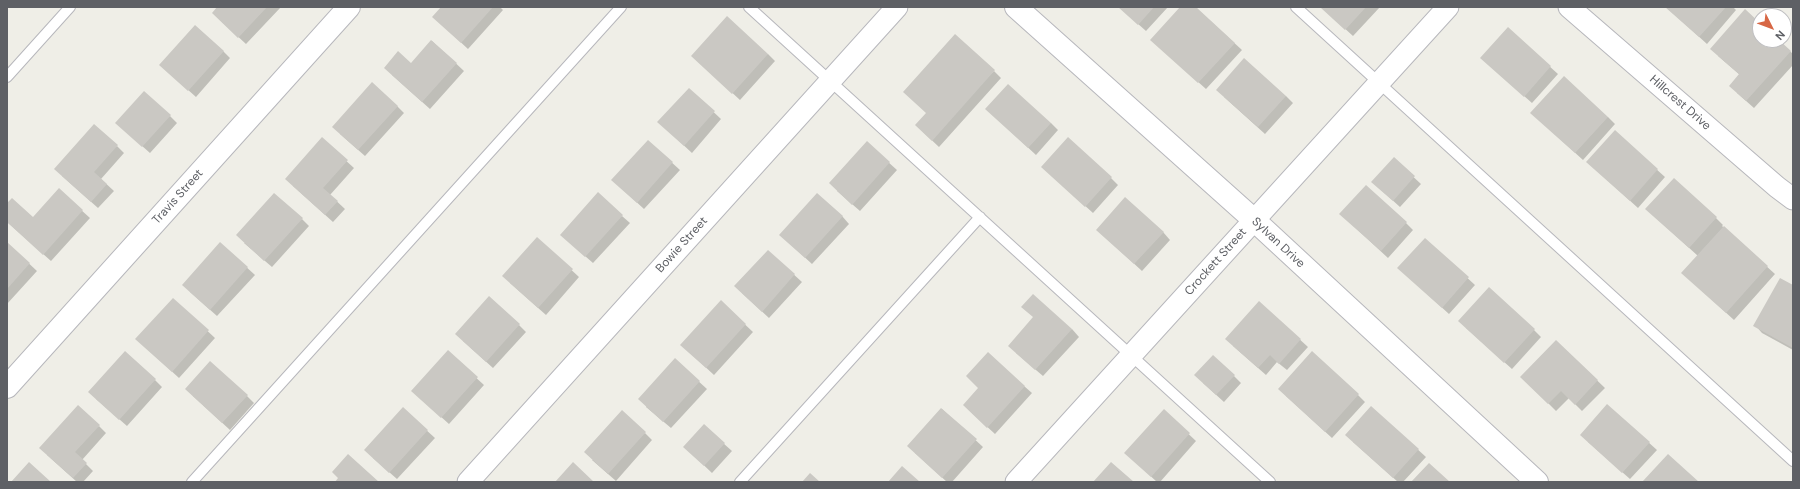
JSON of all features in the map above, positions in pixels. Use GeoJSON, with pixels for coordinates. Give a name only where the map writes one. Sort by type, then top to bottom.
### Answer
{"type":"FeatureCollection","features":[{"type":"Feature","properties":{"kind":"street","name":"Travis Street"},"geometry":{"type":"LineString","coordinates":[[7,387],[349,7]]}},
{"type":"Feature","properties":{"kind":"street","name":"Bowie Street"},"geometry":{"type":"LineString","coordinates":[[468,482],[897,7]]}},
{"type":"Feature","properties":{"kind":"street","name":"Sylvan Drive"},"geometry":{"type":"LineString","coordinates":[[1016,7],[1254,220],[1537,482]]}},
{"type":"Feature","properties":{"kind":"street","name":"Crockett Street"},"geometry":{"type":"LineString","coordinates":[[1016,482],[1448,7]]}},
{"type":"Feature","properties":{"kind":"street","name":"Hillcrest Drive"},"geometry":{"type":"LineString","coordinates":[[1569,7],[1777,187],[1793,199]]}},
{"type":"Feature","properties":{"kind":"lane"},"geometry":{"type":"LineString","coordinates":[[7,77],[70,7]]}},
{"type":"Feature","properties":{"kind":"lane"},"geometry":{"type":"LineString","coordinates":[[192,482],[621,7]]}},
{"type":"Feature","properties":{"kind":"lane"},"geometry":{"type":"LineString","coordinates":[[749,7],[1270,482]]}},
{"type":"Feature","properties":{"kind":"lane"},"geometry":{"type":"LineString","coordinates":[[1296,7],[1793,461]]}},
{"type":"Feature","properties":{"kind":"lane"},"geometry":{"type":"LineString","coordinates":[[740,482],[980,217]]}},
{"type":"Feature","properties":{"kind":"building"},"geometry":{"type":"Polygon","coordinates":[[[217,7],[267,7],[238,38],[212,13],[217,7]]]}},
{"type":"Feature","properties":{"kind":"building"},"geometry":{"type":"Polygon","coordinates":[[[441,7],[493,7],[461,43],[432,17],[441,7]]]}},
{"type":"Feature","properties":{"kind":"building"},"geometry":{"type":"Polygon","coordinates":[[[1118,7],[1154,7],[1138,25],[1118,7]]]}},
{"type":"Feature","properties":{"kind":"building"},"geometry":{"type":"Polygon","coordinates":[[[1180,7],[1196,7],[1235,43],[1198,83],[1150,40],[1180,7]]]}},
{"type":"Feature","properties":{"kind":"building"},"geometry":{"type":"Polygon","coordinates":[[[1366,7],[1345,30],[1321,8],[1366,7]]]}},
{"type":"Feature","properties":{"kind":"building"},"geometry":{"type":"Polygon","coordinates":[[[1665,7],[1726,7],[1699,37],[1665,7]]]}},
{"type":"Feature","properties":{"kind":"building"},"geometry":{"type":"Polygon","coordinates":[[[1745,9],[1752,16],[1752,48],[1788,48],[1791,51],[1746,101],[1729,86],[1739,74],[1710,49],[1745,9]]]}},
{"type":"Feature","properties":{"kind":"building"},"geometry":{"type":"Polygon","coordinates":[[[727,16],[768,54],[732,94],[691,56],[727,16]]]}},
{"type":"Feature","properties":{"kind":"building"},"geometry":{"type":"Polygon","coordinates":[[[195,25],[224,51],[188,91],[159,65],[195,25]]]}},
{"type":"Feature","properties":{"kind":"building"},"geometry":{"type":"Polygon","coordinates":[[[1508,27],[1551,66],[1524,97],[1480,58],[1508,27]]]}},
{"type":"Feature","properties":{"kind":"building"},"geometry":{"type":"Polygon","coordinates":[[[955,34],[995,70],[932,141],[915,125],[926,113],[903,92],[955,34]]]}},
{"type":"Feature","properties":{"kind":"building"},"geometry":{"type":"Polygon","coordinates":[[[431,40],[457,63],[422,102],[384,68],[398,51],[411,63],[431,40]]]}},
{"type":"Feature","properties":{"kind":"building"},"geometry":{"type":"Polygon","coordinates":[[[1244,58],[1286,96],[1258,127],[1216,90],[1244,58]]]}},
{"type":"Feature","properties":{"kind":"building"},"geometry":{"type":"Polygon","coordinates":[[[1564,76],[1608,117],[1575,153],[1530,113],[1564,76]]]}},
{"type":"Feature","properties":{"kind":"building"},"geometry":{"type":"Polygon","coordinates":[[[372,82],[398,106],[358,150],[332,127],[372,82]]]}},
{"type":"Feature","properties":{"kind":"building"},"geometry":{"type":"Polygon","coordinates":[[[1008,84],[1051,123],[1028,148],[985,109],[1008,84]]]}},
{"type":"Feature","properties":{"kind":"building"},"geometry":{"type":"Polygon","coordinates":[[[689,88],[715,111],[684,146],[657,122],[689,88]]]}},
{"type":"Feature","properties":{"kind":"building"},"geometry":{"type":"Polygon","coordinates":[[[144,91],[171,115],[142,147],[115,123],[144,91]]]}},
{"type":"Feature","properties":{"kind":"building"},"geometry":{"type":"Polygon","coordinates":[[[94,124],[118,145],[94,172],[107,184],[91,202],[54,169],[94,124]]]}},
{"type":"Feature","properties":{"kind":"building"},"geometry":{"type":"Polygon","coordinates":[[[1615,130],[1658,169],[1630,201],[1586,162],[1615,130]]]}},
{"type":"Feature","properties":{"kind":"building"},"geometry":{"type":"Polygon","coordinates":[[[322,137],[348,160],[323,188],[338,201],[325,215],[285,179],[322,137]]]}},
{"type":"Feature","properties":{"kind":"building"},"geometry":{"type":"Polygon","coordinates":[[[1068,137],[1112,177],[1085,207],[1041,167],[1068,137]]]}},
{"type":"Feature","properties":{"kind":"building"},"geometry":{"type":"Polygon","coordinates":[[[648,140],[673,162],[637,203],[611,180],[648,140]]]}},
{"type":"Feature","properties":{"kind":"building"},"geometry":{"type":"Polygon","coordinates":[[[867,141],[890,162],[852,205],[829,183],[867,141]]]}},
{"type":"Feature","properties":{"kind":"building"},"geometry":{"type":"Polygon","coordinates":[[[1394,157],[1415,176],[1393,201],[1371,182],[1394,157]]]}},
{"type":"Feature","properties":{"kind":"building"},"geometry":{"type":"Polygon","coordinates":[[[1674,178],[1717,217],[1689,248],[1645,209],[1674,178]]]}},
{"type":"Feature","properties":{"kind":"building"},"geometry":{"type":"Polygon","coordinates":[[[1366,185],[1407,222],[1381,251],[1339,214],[1366,185]]]}},
{"type":"Feature","properties":{"kind":"building"},"geometry":{"type":"Polygon","coordinates":[[[59,188],[83,210],[43,255],[7,222],[7,203],[12,198],[33,217],[59,188]]]}},
{"type":"Feature","properties":{"kind":"building"},"geometry":{"type":"Polygon","coordinates":[[[598,192],[623,215],[585,257],[560,235],[598,192]]]}},
{"type":"Feature","properties":{"kind":"building"},"geometry":{"type":"Polygon","coordinates":[[[274,193],[303,218],[264,261],[236,235],[274,193]]]}},
{"type":"Feature","properties":{"kind":"building"},"geometry":{"type":"Polygon","coordinates":[[[817,193],[843,216],[805,258],[779,235],[817,193]]]}},
{"type":"Feature","properties":{"kind":"building"},"geometry":{"type":"Polygon","coordinates":[[[1125,197],[1164,232],[1134,264],[1096,230],[1125,197]]]}},
{"type":"Feature","properties":{"kind":"building"},"geometry":{"type":"Polygon","coordinates":[[[1724,226],[1768,266],[1726,313],[1681,273],[1724,226]]]}},
{"type":"Feature","properties":{"kind":"building"},"geometry":{"type":"Polygon","coordinates":[[[537,237],[573,269],[538,308],[502,276],[537,237]]]}},
{"type":"Feature","properties":{"kind":"building"},"geometry":{"type":"Polygon","coordinates":[[[1425,238],[1469,277],[1442,308],[1397,268],[1425,238]]]}},
{"type":"Feature","properties":{"kind":"building"},"geometry":{"type":"Polygon","coordinates":[[[7,242],[30,263],[7,289],[7,242]]]}},
{"type":"Feature","properties":{"kind":"building"},"geometry":{"type":"Polygon","coordinates":[[[220,242],[248,267],[210,310],[182,285],[220,242]]]}},
{"type":"Feature","properties":{"kind":"building"},"geometry":{"type":"Polygon","coordinates":[[[768,250],[795,274],[762,312],[734,286],[768,250]]]}},
{"type":"Feature","properties":{"kind":"building"},"geometry":{"type":"Polygon","coordinates":[[[1780,278],[1793,285],[1793,348],[1753,326],[1780,278]]]}},
{"type":"Feature","properties":{"kind":"building"},"geometry":{"type":"Polygon","coordinates":[[[1489,287],[1535,329],[1504,363],[1458,321],[1489,287]]]}},
{"type":"Feature","properties":{"kind":"building"},"geometry":{"type":"Polygon","coordinates":[[[1033,294],[1072,329],[1035,370],[1008,346],[1033,317],[1021,307],[1033,294]]]}},
{"type":"Feature","properties":{"kind":"building"},"geometry":{"type":"Polygon","coordinates":[[[489,296],[520,324],[486,362],[455,334],[489,296]]]}},
{"type":"Feature","properties":{"kind":"building"},"geometry":{"type":"Polygon","coordinates":[[[173,298],[209,330],[172,372],[135,339],[173,298]]]}},
{"type":"Feature","properties":{"kind":"building"},"geometry":{"type":"Polygon","coordinates":[[[721,300],[746,324],[706,368],[680,345],[721,300]]]}},
{"type":"Feature","properties":{"kind":"building"},"geometry":{"type":"Polygon","coordinates":[[[1259,301],[1301,339],[1279,364],[1270,355],[1258,368],[1225,339],[1259,301]]]}},
{"type":"Feature","properties":{"kind":"building"},"geometry":{"type":"Polygon","coordinates":[[[1556,340],[1598,380],[1575,405],[1561,391],[1548,404],[1520,377],[1556,340]]]}},
{"type":"Feature","properties":{"kind":"building"},"geometry":{"type":"Polygon","coordinates":[[[448,350],[478,377],[441,418],[411,391],[448,350]]]}},
{"type":"Feature","properties":{"kind":"building"},"geometry":{"type":"Polygon","coordinates":[[[125,351],[156,379],[119,420],[88,392],[125,351]]]}},
{"type":"Feature","properties":{"kind":"building"},"geometry":{"type":"Polygon","coordinates":[[[1312,351],[1359,394],[1325,432],[1278,389],[1312,351]]]}},
{"type":"Feature","properties":{"kind":"building"},"geometry":{"type":"Polygon","coordinates":[[[988,352],[1025,386],[987,428],[963,405],[978,388],[966,376],[988,352]]]}},
{"type":"Feature","properties":{"kind":"building"},"geometry":{"type":"Polygon","coordinates":[[[1213,355],[1235,375],[1216,395],[1194,375],[1213,355]]]}},
{"type":"Feature","properties":{"kind":"building"},"geometry":{"type":"Polygon","coordinates":[[[675,358],[700,381],[663,422],[638,399],[675,358]]]}},
{"type":"Feature","properties":{"kind":"building"},"geometry":{"type":"Polygon","coordinates":[[[210,361],[248,395],[222,423],[185,389],[210,361]]]}},
{"type":"Feature","properties":{"kind":"building"},"geometry":{"type":"Polygon","coordinates":[[[1607,404],[1650,442],[1622,473],[1580,435],[1607,404]]]}},
{"type":"Feature","properties":{"kind":"building"},"geometry":{"type":"Polygon","coordinates":[[[78,405],[100,425],[75,452],[87,463],[73,478],[39,448],[78,405]]]}},
{"type":"Feature","properties":{"kind":"building"},"geometry":{"type":"Polygon","coordinates":[[[1371,406],[1419,449],[1393,478],[1345,435],[1371,406]]]}},
{"type":"Feature","properties":{"kind":"building"},"geometry":{"type":"Polygon","coordinates":[[[403,407],[428,430],[389,473],[364,450],[403,407]]]}},
{"type":"Feature","properties":{"kind":"building"},"geometry":{"type":"Polygon","coordinates":[[[941,408],[977,439],[942,478],[907,446],[941,408]]]}},
{"type":"Feature","properties":{"kind":"building"},"geometry":{"type":"Polygon","coordinates":[[[1164,409],[1190,433],[1151,477],[1124,453],[1164,409]]]}},
{"type":"Feature","properties":{"kind":"building"},"geometry":{"type":"Polygon","coordinates":[[[622,410],[646,432],[608,474],[584,452],[622,410]]]}},
{"type":"Feature","properties":{"kind":"building"},"geometry":{"type":"Polygon","coordinates":[[[704,424],[725,443],[704,466],[683,447],[704,424]]]}},
{"type":"Feature","properties":{"kind":"building"},"geometry":{"type":"Polygon","coordinates":[[[348,454],[379,482],[335,482],[338,478],[332,472],[348,454]]]}},
{"type":"Feature","properties":{"kind":"building"},"geometry":{"type":"Polygon","coordinates":[[[1668,454],[1699,482],[1642,482],[1668,454]]]}},
{"type":"Feature","properties":{"kind":"building"},"geometry":{"type":"Polygon","coordinates":[[[29,462],[51,482],[11,482],[29,462]]]}},
{"type":"Feature","properties":{"kind":"building"},"geometry":{"type":"Polygon","coordinates":[[[573,462],[594,482],[555,482],[573,462]]]}},
{"type":"Feature","properties":{"kind":"building"},"geometry":{"type":"Polygon","coordinates":[[[1111,462],[1134,482],[1093,482],[1111,462]]]}},
{"type":"Feature","properties":{"kind":"building"},"geometry":{"type":"Polygon","coordinates":[[[1429,463],[1450,482],[1411,482],[1429,463]]]}},
{"type":"Feature","properties":{"kind":"building"},"geometry":{"type":"Polygon","coordinates":[[[902,466],[920,482],[888,482],[902,466]]]}},
{"type":"Feature","properties":{"kind":"building"},"geometry":{"type":"Polygon","coordinates":[[[810,473],[820,482],[802,482],[810,473]]]}}]}
